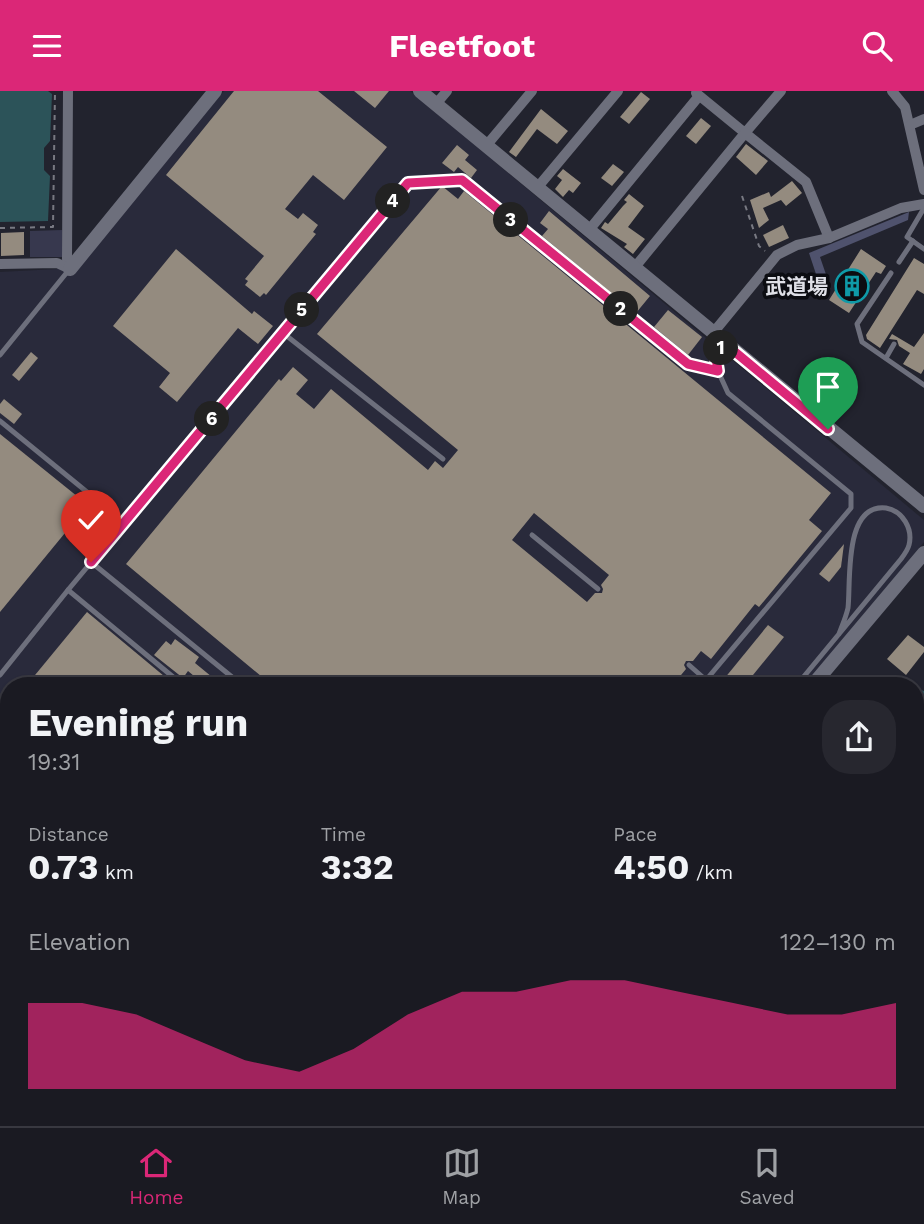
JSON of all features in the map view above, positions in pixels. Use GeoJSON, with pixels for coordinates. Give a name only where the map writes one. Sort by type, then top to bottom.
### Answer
{"type":"FeatureCollection","features":[{"type":"Feature","properties":{"kind":"street"},"geometry":{"type":"LineString","coordinates":[[68,91],[67,259],[70,269]]}},
{"type":"Feature","properties":{"kind":"street"},"geometry":{"type":"LineString","coordinates":[[70,269],[215,91]]}},
{"type":"Feature","properties":{"kind":"street"},"geometry":{"type":"LineString","coordinates":[[420,91],[924,506]]}},
{"type":"Feature","properties":{"kind":"street"},"geometry":{"type":"LineString","coordinates":[[436,104],[447,91]]}},
{"type":"Feature","properties":{"kind":"street"},"geometry":{"type":"LineString","coordinates":[[486,146],[532,91]]}},
{"type":"Feature","properties":{"kind":"street"},"geometry":{"type":"LineString","coordinates":[[537,188],[618,91]]}},
{"type":"Feature","properties":{"kind":"street"},"geometry":{"type":"LineString","coordinates":[[635,267],[781,91]]}},
{"type":"Feature","properties":{"kind":"street"},"geometry":{"type":"LineString","coordinates":[[892,91],[905,107],[924,190]]}},
{"type":"Feature","properties":{"kind":"street"},"geometry":{"type":"LineString","coordinates":[[589,230],[696,93],[806,182],[829,238]]}},
{"type":"Feature","properties":{"kind":"street"},"geometry":{"type":"LineString","coordinates":[[910,125],[924,119]]}},
{"type":"Feature","properties":{"kind":"street"},"geometry":{"type":"LineString","coordinates":[[718,338],[774,259],[797,245],[829,238],[901,208],[924,206]]}},
{"type":"Feature","properties":{"kind":"street"},"geometry":{"type":"LineString","coordinates":[[0,264],[57,263],[70,269]]}},
{"type":"Feature","properties":{"kind":"street"},"geometry":{"type":"LineString","coordinates":[[820,677],[922,558]]}},
{"type":"Feature","properties":{"kind":"lane"},"geometry":{"type":"LineString","coordinates":[[0,675],[408,183],[462,180],[688,364],[718,371]]}},
{"type":"Feature","properties":{"kind":"lane"},"geometry":{"type":"LineString","coordinates":[[924,206],[907,237],[924,249]]}},
{"type":"Feature","properties":{"kind":"lane"},"geometry":{"type":"LineString","coordinates":[[899,262],[913,241]]}},
{"type":"Feature","properties":{"kind":"lane"},"geometry":{"type":"LineString","coordinates":[[0,355],[70,269]]}},
{"type":"Feature","properties":{"kind":"lane"},"geometry":{"type":"LineString","coordinates":[[891,273],[857,324],[862,342],[924,386]]}},
{"type":"Feature","properties":{"kind":"lane"},"geometry":{"type":"LineString","coordinates":[[283,334],[443,459]]}},
{"type":"Feature","properties":{"kind":"lane"},"geometry":{"type":"LineString","coordinates":[[709,677],[851,508],[851,494],[728,393],[718,371],[718,338]]}},
{"type":"Feature","properties":{"kind":"lane"},"geometry":{"type":"LineString","coordinates":[[886,358],[894,344]]}},
{"type":"Feature","properties":{"kind":"lane"},"geometry":{"type":"LineString","coordinates":[[0,421],[125,523]]}},
{"type":"Feature","properties":{"kind":"lane"},"geometry":{"type":"LineString","coordinates":[[803,677],[839,634],[901,559],[909,545],[910,528],[900,515],[886,508],[871,510],[859,521],[852,536],[847,611],[839,634]]}},
{"type":"Feature","properties":{"kind":"lane"},"geometry":{"type":"LineString","coordinates":[[532,535],[598,589]]}},
{"type":"Feature","properties":{"kind":"lane"},"geometry":{"type":"LineString","coordinates":[[91,562],[232,677]]}},
{"type":"Feature","properties":{"kind":"lane"},"geometry":{"type":"LineString","coordinates":[[68,590],[173,677]]}},
{"type":"Feature","properties":{"kind":"lane"},"geometry":{"type":"LineString","coordinates":[[689,665],[703,677]]}},
{"type":"Feature","properties":{"kind":"path"},"geometry":{"type":"LineString","coordinates":[[0,228],[53,227],[55,91]]}},
{"type":"Feature","properties":{"kind":"path"},"geometry":{"type":"LineString","coordinates":[[742,196],[759,246],[774,259]]}},
{"type":"Feature","properties":{"kind":"shaded area"},"geometry":{"type":"Polygon","coordinates":[[[0,91],[48,91],[52,94],[50,141],[44,148],[44,170],[50,176],[48,221],[0,222],[0,91]]]}},
{"type":"Feature","properties":{"kind":"shaded area"},"geometry":{"type":"Polygon","coordinates":[[[224,91],[410,91],[924,520],[924,542],[812,677],[0,677],[0,272],[76,268],[224,91]]]}},
{"type":"Feature","properties":{"kind":"shaded area"},"geometry":{"type":"Polygon","coordinates":[[[909,212],[908,220],[820,257],[831,289],[822,292],[809,253],[909,212]]]}},
{"type":"Feature","properties":{"kind":"shaded area"},"geometry":{"type":"Polygon","coordinates":[[[62,230],[62,257],[30,257],[30,231],[62,230]]]}},
{"type":"Feature","properties":{"kind":"building"},"geometry":{"type":"Polygon","coordinates":[[[234,91],[318,91],[387,147],[344,200],[313,175],[285,209],[298,219],[303,213],[318,225],[313,232],[316,234],[266,295],[264,293],[260,297],[245,285],[248,281],[245,279],[264,256],[166,175],[234,91]]]}},
{"type":"Feature","properties":{"kind":"building"},"geometry":{"type":"Polygon","coordinates":[[[354,91],[389,91],[375,108],[354,91]]]}},
{"type":"Feature","properties":{"kind":"building"},"geometry":{"type":"Polygon","coordinates":[[[641,92],[650,99],[629,124],[620,117],[641,92]]]}},
{"type":"Feature","properties":{"kind":"building"},"geometry":{"type":"Polygon","coordinates":[[[541,109],[568,131],[557,144],[537,129],[516,157],[509,152],[541,109]]]}},
{"type":"Feature","properties":{"kind":"building"},"geometry":{"type":"Polygon","coordinates":[[[701,118],[711,126],[696,144],[686,136],[701,118]]]}},
{"type":"Feature","properties":{"kind":"building"},"geometry":{"type":"Polygon","coordinates":[[[746,144],[768,161],[756,175],[736,157],[746,144]]]}},
{"type":"Feature","properties":{"kind":"building"},"geometry":{"type":"Polygon","coordinates":[[[457,145],[469,155],[465,160],[477,170],[471,178],[458,167],[454,172],[442,163],[457,145]]]}},
{"type":"Feature","properties":{"kind":"building"},"geometry":{"type":"Polygon","coordinates":[[[613,164],[624,172],[612,186],[601,178],[613,164]]]}},
{"type":"Feature","properties":{"kind":"building"},"geometry":{"type":"Polygon","coordinates":[[[563,169],[581,183],[573,193],[569,190],[563,197],[555,189],[562,180],[557,176],[563,169]]]}},
{"type":"Feature","properties":{"kind":"building"},"geometry":{"type":"Polygon","coordinates":[[[792,181],[802,193],[786,206],[781,200],[763,208],[769,220],[759,228],[750,200],[769,192],[771,197],[792,181]]]}},
{"type":"Feature","properties":{"kind":"building"},"geometry":{"type":"Polygon","coordinates":[[[442,186],[458,199],[464,191],[831,493],[809,520],[822,531],[759,607],[755,604],[711,659],[701,651],[693,661],[686,661],[686,669],[679,677],[262,677],[126,564],[279,379],[281,381],[293,367],[308,380],[296,394],[314,409],[331,389],[428,470],[435,461],[443,468],[458,450],[317,334],[442,186]],[[534,513],[512,540],[587,602],[595,593],[602,593],[601,585],[609,575],[534,513]]]}},
{"type":"Feature","properties":{"kind":"building"},"geometry":{"type":"Polygon","coordinates":[[[629,194],[644,206],[628,227],[645,239],[633,254],[624,247],[627,244],[601,228],[605,222],[608,224],[627,202],[624,200],[629,194]]]}},
{"type":"Feature","properties":{"kind":"building"},"geometry":{"type":"Polygon","coordinates":[[[549,211],[650,296],[636,313],[542,236],[548,229],[540,223],[549,211]]]}},
{"type":"Feature","properties":{"kind":"building"},"geometry":{"type":"Polygon","coordinates":[[[783,225],[789,238],[769,247],[763,235],[783,225]]]}},
{"type":"Feature","properties":{"kind":"building"},"geometry":{"type":"Polygon","coordinates":[[[24,232],[24,255],[1,256],[1,233],[24,232]]]}},
{"type":"Feature","properties":{"kind":"building"},"geometry":{"type":"Polygon","coordinates":[[[176,249],[252,314],[254,311],[273,326],[258,344],[238,328],[177,402],[159,387],[170,373],[113,326],[176,249]]]}},
{"type":"Feature","properties":{"kind":"building","name":"武道場"},"geometry":{"type":"Polygon","coordinates":[[[861,249],[886,266],[881,274],[876,272],[849,313],[829,300],[861,249]]]}},
{"type":"Feature","properties":{"kind":"building"},"geometry":{"type":"Polygon","coordinates":[[[914,258],[924,264],[924,294],[917,290],[880,348],[867,339],[866,335],[914,258]]]}},
{"type":"Feature","properties":{"kind":"building"},"geometry":{"type":"Polygon","coordinates":[[[668,310],[702,337],[688,355],[654,327],[668,310]]]}},
{"type":"Feature","properties":{"kind":"building"},"geometry":{"type":"Polygon","coordinates":[[[924,333],[924,369],[921,374],[903,364],[910,353],[899,346],[897,340],[889,339],[892,334],[914,347],[924,333]]]}},
{"type":"Feature","properties":{"kind":"building"},"geometry":{"type":"Polygon","coordinates":[[[31,352],[38,358],[19,381],[12,375],[31,352]]]}},
{"type":"Feature","properties":{"kind":"building"},"geometry":{"type":"Polygon","coordinates":[[[4,399],[22,414],[14,424],[0,413],[0,404],[4,399]]]}},
{"type":"Feature","properties":{"kind":"building"},"geometry":{"type":"Polygon","coordinates":[[[0,434],[88,505],[0,612],[0,434]]]}},
{"type":"Feature","properties":{"kind":"building"},"geometry":{"type":"Polygon","coordinates":[[[844,544],[841,567],[829,582],[819,574],[844,544]]]}},
{"type":"Feature","properties":{"kind":"building"},"geometry":{"type":"Polygon","coordinates":[[[87,612],[165,677],[33,677],[87,612]]]}},
{"type":"Feature","properties":{"kind":"building"},"geometry":{"type":"Polygon","coordinates":[[[768,625],[784,637],[751,677],[726,677],[768,625]]]}},
{"type":"Feature","properties":{"kind":"building"},"geometry":{"type":"Polygon","coordinates":[[[908,635],[924,647],[924,652],[906,675],[887,659],[908,635]]]}},
{"type":"Feature","properties":{"kind":"building"},"geometry":{"type":"Polygon","coordinates":[[[175,639],[199,657],[195,663],[212,677],[195,677],[188,671],[182,677],[154,655],[166,641],[171,645],[175,639]]]}},
{"type":"Feature","properties":{"kind":"place","name":"武道場"},"geometry":{"type":"Point","coordinates":[852,286]}},
{"type":"Feature","properties":{"kind":"route"},"geometry":{"type":"LineString","coordinates":[[91,562],[408,183],[462,180],[688,364],[718,371],[716,358],[723,342],[828,429]]}}]}
